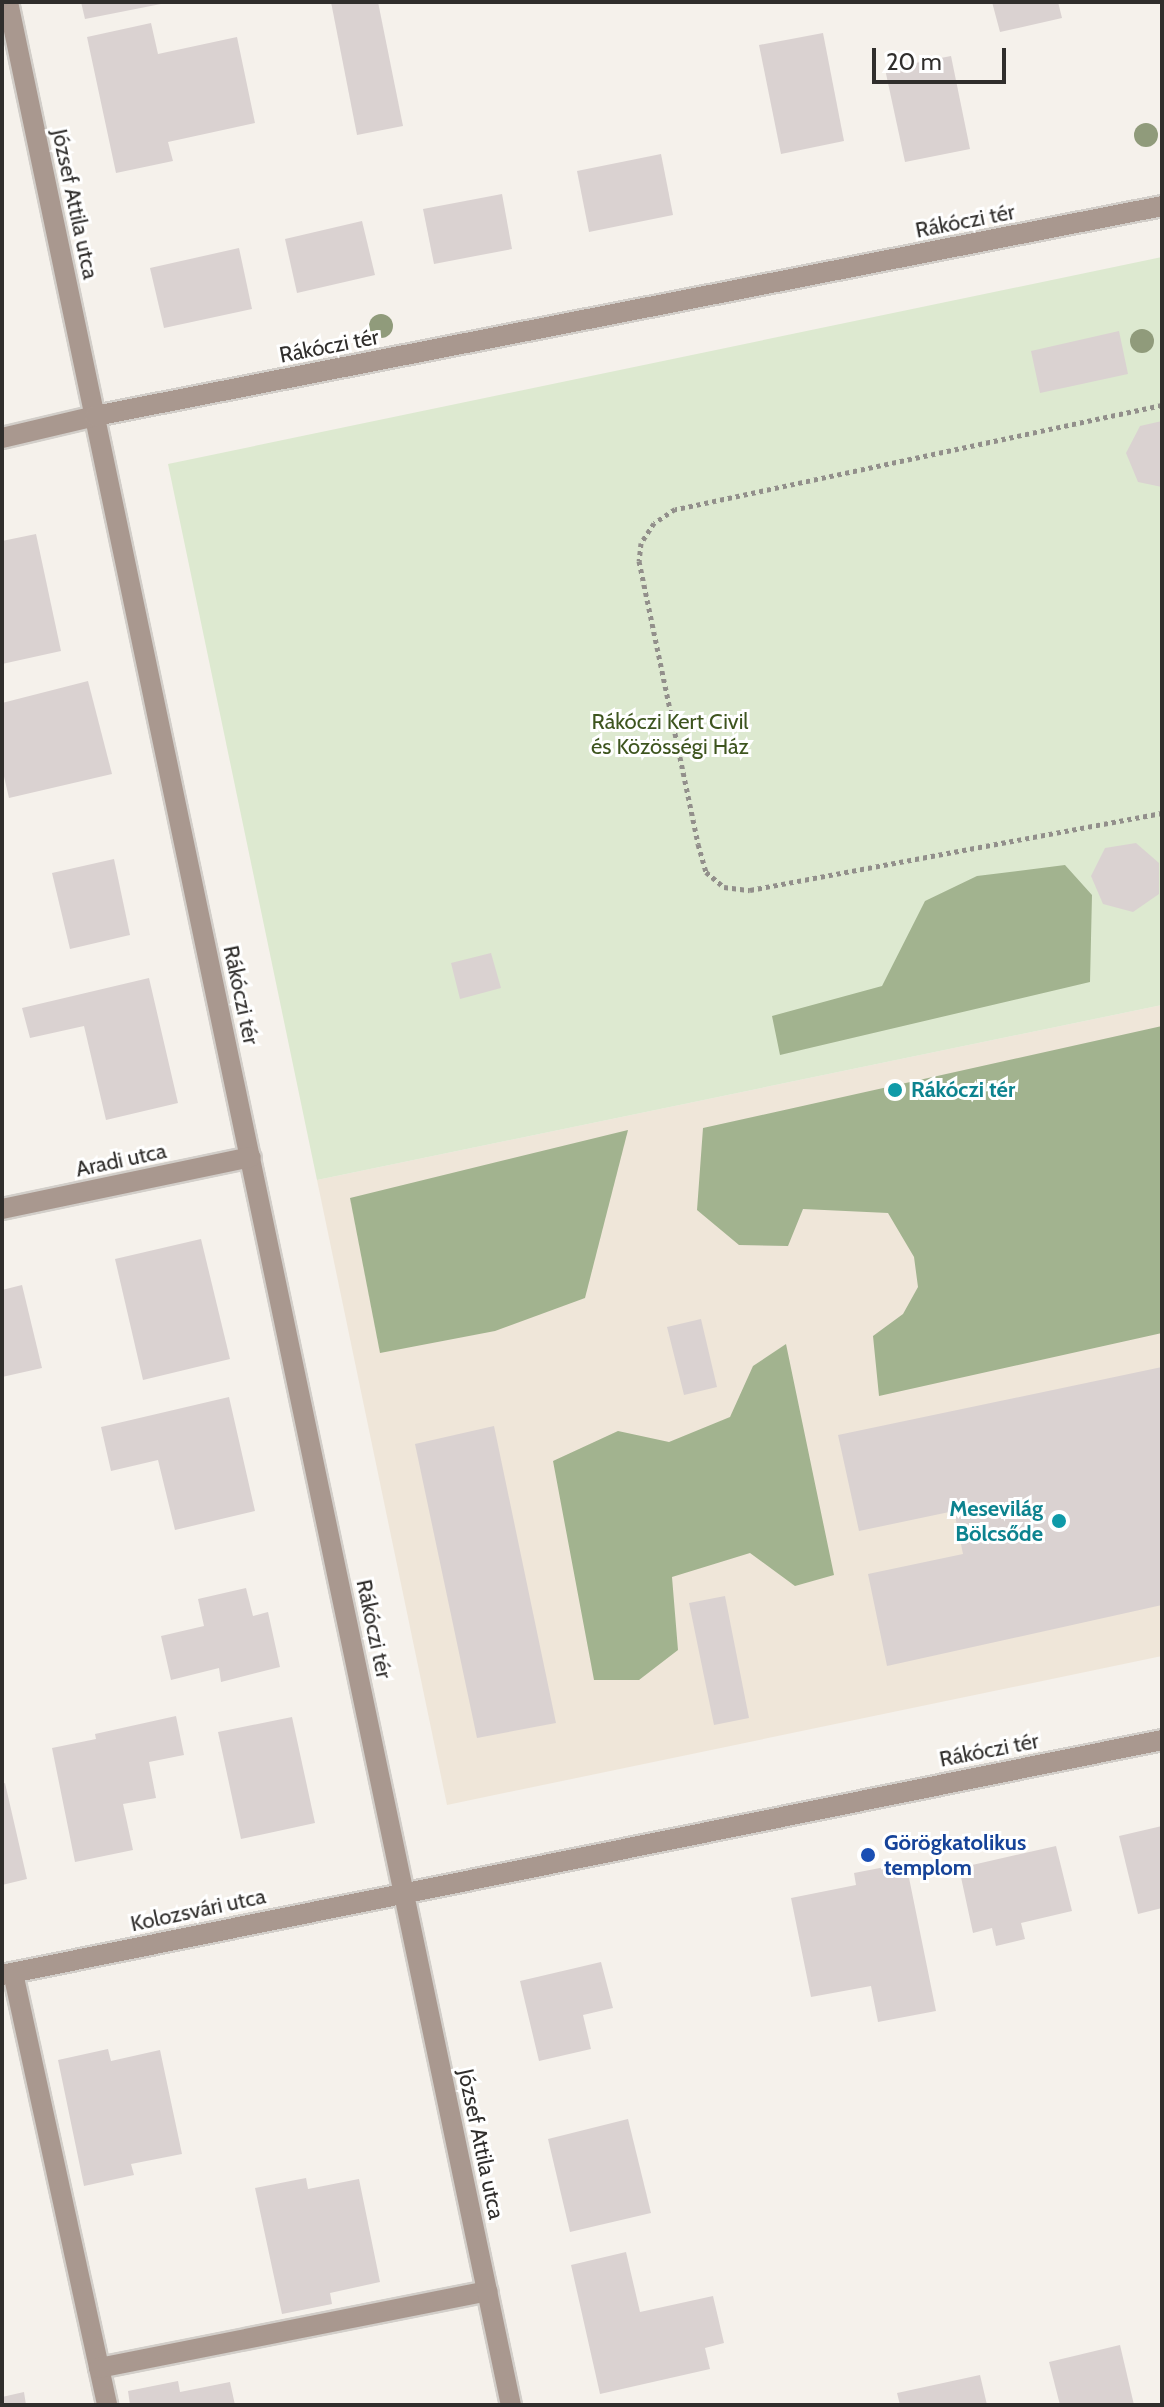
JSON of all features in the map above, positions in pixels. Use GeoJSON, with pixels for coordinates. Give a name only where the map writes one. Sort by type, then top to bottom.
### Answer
{"type":"FeatureCollection","features":[{"type":"Feature","properties":{"kind":"street","name":"József Attila utca"},"geometry":{"type":"LineString","coordinates":[[8,2],[95,416]]}},
{"type":"Feature","properties":{"kind":"street","name":"Rákóczi tér"},"geometry":{"type":"LineString","coordinates":[[1162,206],[95,416],[404,1892],[1162,1740]]}},
{"type":"Feature","properties":{"kind":"street"},"geometry":{"type":"LineString","coordinates":[[2,438],[95,416]]}},
{"type":"Feature","properties":{"kind":"street","name":"Aradi utca"},"geometry":{"type":"LineString","coordinates":[[2,1209],[251,1157]]}},
{"type":"Feature","properties":{"kind":"street","name":"József Attila utca"},"geometry":{"type":"LineString","coordinates":[[404,1892],[511,2405]]}},
{"type":"Feature","properties":{"kind":"street","name":"Kolozsvári utca"},"geometry":{"type":"LineString","coordinates":[[8,1974],[404,1892]]}},
{"type":"Feature","properties":{"kind":"street"},"geometry":{"type":"LineString","coordinates":[[8,1974],[107,2405]]}},
{"type":"Feature","properties":{"kind":"street"},"geometry":{"type":"LineString","coordinates":[[99,2368],[487,2291]]}},
{"type":"Feature","properties":{"kind":"path"},"geometry":{"type":"LineString","coordinates":[[1162,405],[675,509],[654,523],[641,543],[639,561],[698,844],[706,872],[724,887],[750,890],[1162,813]]}},
{"type":"Feature","properties":{"kind":"shaded area"},"geometry":{"type":"Polygon","coordinates":[[[1162,1005],[1162,1656],[447,1805],[317,1180],[1162,1005]]]}},
{"type":"Feature","properties":{"kind":"green space","name":"Rákóczi Kert Civil és Közösségi Ház"},"geometry":{"type":"Polygon","coordinates":[[[1162,257],[1162,1005],[317,1180],[168,464],[1162,257]]]}},
{"type":"Feature","properties":{"kind":"green space"},"geometry":{"type":"Polygon","coordinates":[[[1065,865],[1092,895],[1090,982],[780,1055],[772,1016],[882,986],[925,901],[977,876],[1065,865]]]}},
{"type":"Feature","properties":{"kind":"green space"},"geometry":{"type":"Polygon","coordinates":[[[1162,1026],[1162,1333],[879,1396],[873,1336],[903,1314],[918,1287],[914,1257],[888,1213],[803,1209],[788,1246],[739,1245],[697,1210],[703,1128],[1162,1026]]]}},
{"type":"Feature","properties":{"kind":"green space"},"geometry":{"type":"Polygon","coordinates":[[[628,1130],[585,1298],[495,1331],[380,1353],[350,1198],[628,1130]]]}},
{"type":"Feature","properties":{"kind":"green space"},"geometry":{"type":"Polygon","coordinates":[[[786,1344],[834,1575],[795,1586],[750,1553],[672,1577],[678,1650],[639,1680],[594,1680],[553,1461],[618,1431],[669,1442],[730,1417],[753,1366],[786,1344]]]}},
{"type":"Feature","properties":{"kind":"building"},"geometry":{"type":"Polygon","coordinates":[[[81,2],[166,2],[166,3],[85,19],[81,2]]]}},
{"type":"Feature","properties":{"kind":"building"},"geometry":{"type":"Polygon","coordinates":[[[331,2],[378,2],[403,126],[357,135],[331,2]]]}},
{"type":"Feature","properties":{"kind":"building"},"geometry":{"type":"Polygon","coordinates":[[[992,2],[1058,2],[1062,18],[1000,32],[992,2]]]}},
{"type":"Feature","properties":{"kind":"building"},"geometry":{"type":"Polygon","coordinates":[[[151,23],[158,54],[237,37],[255,123],[168,142],[173,161],[116,173],[87,37],[151,23]]]}},
{"type":"Feature","properties":{"kind":"building"},"geometry":{"type":"Polygon","coordinates":[[[823,33],[844,141],[781,154],[759,45],[823,33]]]}},
{"type":"Feature","properties":{"kind":"building"},"geometry":{"type":"Polygon","coordinates":[[[951,56],[970,149],[905,162],[885,69],[951,56]]]}},
{"type":"Feature","properties":{"kind":"building"},"geometry":{"type":"Polygon","coordinates":[[[661,154],[673,215],[589,232],[577,171],[661,154]]]}},
{"type":"Feature","properties":{"kind":"building"},"geometry":{"type":"Polygon","coordinates":[[[502,194],[512,249],[434,264],[423,209],[502,194]]]}},
{"type":"Feature","properties":{"kind":"building"},"geometry":{"type":"Polygon","coordinates":[[[362,221],[375,275],[297,293],[285,239],[362,221]]]}},
{"type":"Feature","properties":{"kind":"building"},"geometry":{"type":"Polygon","coordinates":[[[239,248],[252,309],[164,328],[150,268],[239,248]]]}},
{"type":"Feature","properties":{"kind":"building"},"geometry":{"type":"Polygon","coordinates":[[[1119,331],[1128,374],[1040,393],[1031,351],[1119,331]]]}},
{"type":"Feature","properties":{"kind":"building"},"geometry":{"type":"Polygon","coordinates":[[[1162,421],[1162,487],[1138,482],[1126,453],[1140,426],[1162,421]]]}},
{"type":"Feature","properties":{"kind":"building"},"geometry":{"type":"Polygon","coordinates":[[[36,534],[61,651],[2,664],[2,541],[36,534]]]}},
{"type":"Feature","properties":{"kind":"building"},"geometry":{"type":"Polygon","coordinates":[[[88,681],[112,774],[9,798],[2,768],[2,703],[88,681]]]}},
{"type":"Feature","properties":{"kind":"building"},"geometry":{"type":"Polygon","coordinates":[[[1136,843],[1159,863],[1159,894],[1133,912],[1103,904],[1091,876],[1105,848],[1136,843]]]}},
{"type":"Feature","properties":{"kind":"building"},"geometry":{"type":"Polygon","coordinates":[[[114,859],[130,935],[70,949],[52,873],[114,859]]]}},
{"type":"Feature","properties":{"kind":"building"},"geometry":{"type":"Polygon","coordinates":[[[491,953],[501,988],[460,999],[451,963],[491,953]]]}},
{"type":"Feature","properties":{"kind":"building"},"geometry":{"type":"Polygon","coordinates":[[[149,978],[178,1103],[106,1120],[84,1026],[30,1038],[22,1008],[149,978]]]}},
{"type":"Feature","properties":{"kind":"building"},"geometry":{"type":"Polygon","coordinates":[[[201,1239],[230,1359],[143,1380],[115,1259],[201,1239]]]}},
{"type":"Feature","properties":{"kind":"building"},"geometry":{"type":"Polygon","coordinates":[[[22,1285],[42,1368],[2,1377],[2,1290],[22,1285]]]}},
{"type":"Feature","properties":{"kind":"building"},"geometry":{"type":"Polygon","coordinates":[[[701,1319],[717,1387],[684,1395],[667,1327],[701,1319]]]}},
{"type":"Feature","properties":{"kind":"building","name":"Mesevilág Bölcsőde"},"geometry":{"type":"Polygon","coordinates":[[[1162,1367],[1162,1605],[887,1666],[868,1574],[963,1554],[954,1511],[859,1531],[838,1435],[1162,1367]]]}},
{"type":"Feature","properties":{"kind":"building"},"geometry":{"type":"Polygon","coordinates":[[[229,1397],[255,1511],[175,1530],[158,1460],[111,1471],[101,1427],[229,1397]]]}},
{"type":"Feature","properties":{"kind":"building"},"geometry":{"type":"Polygon","coordinates":[[[494,1426],[556,1723],[477,1738],[415,1444],[494,1426]]]}},
{"type":"Feature","properties":{"kind":"building"},"geometry":{"type":"Polygon","coordinates":[[[246,1588],[253,1616],[268,1612],[280,1667],[221,1682],[219,1668],[171,1680],[161,1636],[204,1626],[198,1599],[246,1588]]]}},
{"type":"Feature","properties":{"kind":"building"},"geometry":{"type":"Polygon","coordinates":[[[725,1596],[749,1718],[714,1725],[689,1603],[725,1596]]]}},
{"type":"Feature","properties":{"kind":"building"},"geometry":{"type":"Polygon","coordinates":[[[176,1716],[184,1755],[149,1762],[156,1798],[123,1804],[133,1850],[75,1862],[52,1748],[96,1739],[95,1734],[176,1716]]]}},
{"type":"Feature","properties":{"kind":"building"},"geometry":{"type":"Polygon","coordinates":[[[292,1717],[315,1823],[241,1839],[218,1732],[292,1717]]]}},
{"type":"Feature","properties":{"kind":"building"},"geometry":{"type":"Polygon","coordinates":[[[5,1783],[27,1879],[2,1885],[2,1784],[5,1783]]]}},
{"type":"Feature","properties":{"kind":"building"},"geometry":{"type":"Polygon","coordinates":[[[1162,1826],[1162,1908],[1138,1914],[1119,1836],[1162,1826]]]}},
{"type":"Feature","properties":{"kind":"building"},"geometry":{"type":"Polygon","coordinates":[[[1056,1846],[1072,1911],[1021,1923],[1025,1939],[996,1946],[992,1928],[973,1933],[959,1868],[1056,1846]]]}},
{"type":"Feature","properties":{"kind":"building"},"geometry":{"type":"Polygon","coordinates":[[[906,1863],[936,2011],[878,2022],[871,1986],[811,1997],[791,1898],[856,1885],[854,1873],[906,1863]]]}},
{"type":"Feature","properties":{"kind":"building"},"geometry":{"type":"Polygon","coordinates":[[[601,1962],[613,2008],[583,2015],[591,2049],[539,2061],[520,1981],[601,1962]]]}},
{"type":"Feature","properties":{"kind":"building"},"geometry":{"type":"Polygon","coordinates":[[[108,2049],[111,2061],[160,2050],[182,2154],[131,2164],[134,2175],[84,2186],[58,2060],[108,2049]]]}},
{"type":"Feature","properties":{"kind":"building"},"geometry":{"type":"Polygon","coordinates":[[[628,2119],[651,2213],[570,2232],[548,2139],[628,2119]]]}},
{"type":"Feature","properties":{"kind":"building"},"geometry":{"type":"Polygon","coordinates":[[[306,2178],[308,2189],[359,2179],[380,2282],[330,2293],[332,2304],[282,2314],[255,2188],[306,2178]]]}},
{"type":"Feature","properties":{"kind":"building"},"geometry":{"type":"Polygon","coordinates":[[[626,2252],[640,2312],[713,2296],[724,2343],[705,2348],[710,2369],[600,2394],[571,2265],[626,2252]]]}},
{"type":"Feature","properties":{"kind":"building"},"geometry":{"type":"Polygon","coordinates":[[[1120,2345],[1134,2405],[1060,2405],[1049,2362],[1120,2345]]]}},
{"type":"Feature","properties":{"kind":"building"},"geometry":{"type":"Polygon","coordinates":[[[980,2375],[987,2405],[900,2405],[897,2393],[980,2375]]]}},
{"type":"Feature","properties":{"kind":"building"},"geometry":{"type":"Polygon","coordinates":[[[178,2381],[180,2392],[230,2382],[235,2405],[130,2405],[128,2391],[178,2381]]]}},
{"type":"Feature","properties":{"kind":"building"},"geometry":{"type":"Polygon","coordinates":[[[24,2392],[26,2405],[2,2405],[2,2397],[24,2392]]]}},
{"type":"Feature","properties":{"kind":"place","name":"Rákóczi tér"},"geometry":{"type":"Point","coordinates":[895,1090]}},
{"type":"Feature","properties":{"kind":"place","name":"Mesevilág Bölcsőde"},"geometry":{"type":"Point","coordinates":[1059,1521]}},
{"type":"Feature","properties":{"kind":"place","name":"Görögkatolikus templom"},"geometry":{"type":"Point","coordinates":[868,1855]}}]}
